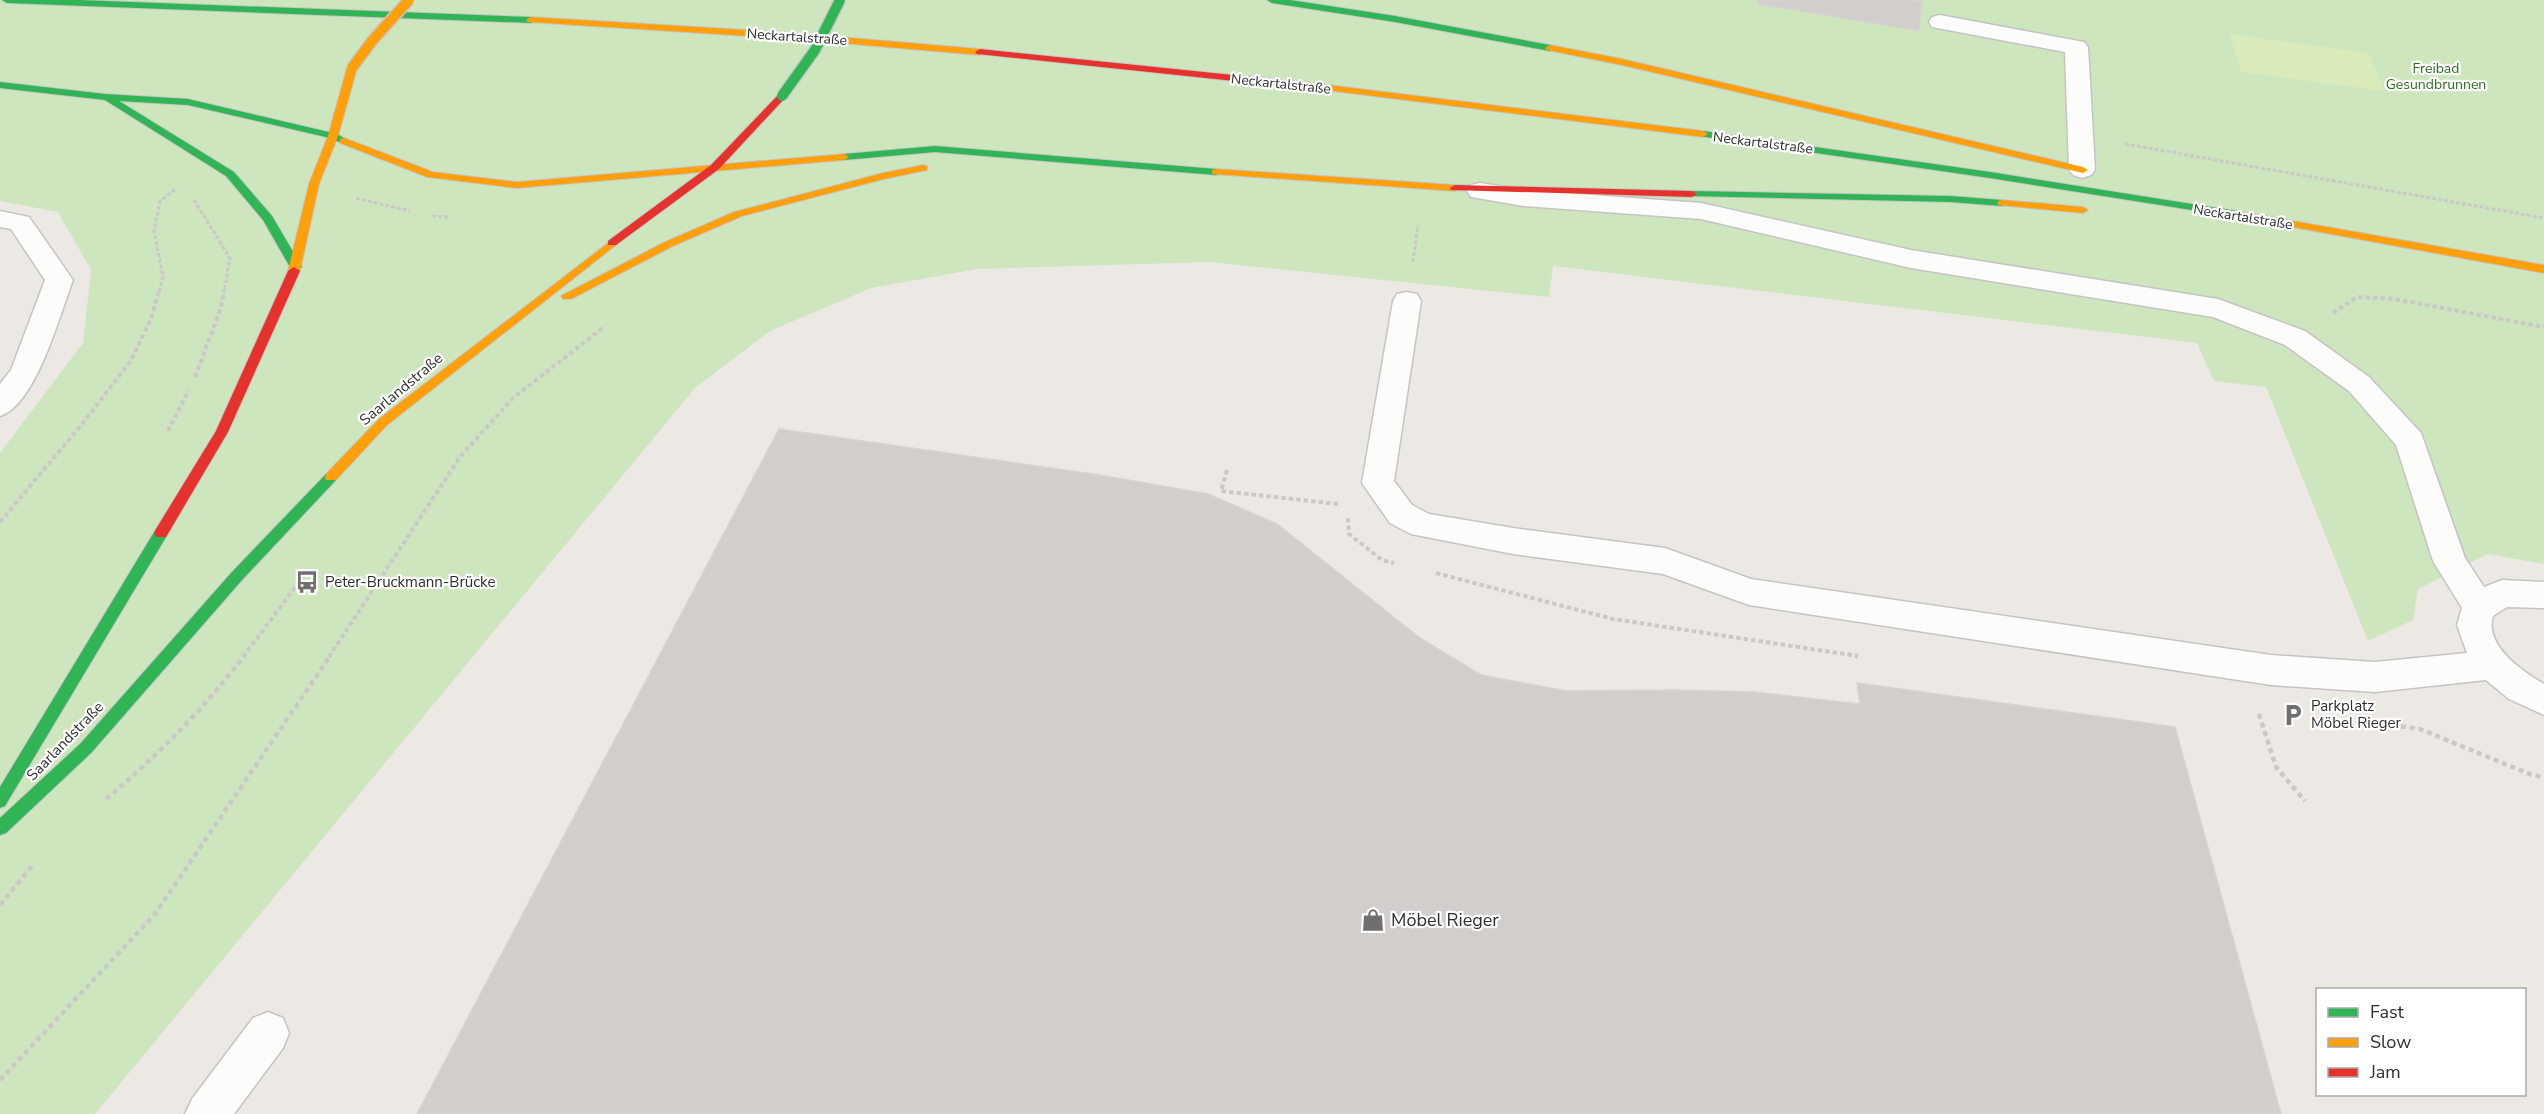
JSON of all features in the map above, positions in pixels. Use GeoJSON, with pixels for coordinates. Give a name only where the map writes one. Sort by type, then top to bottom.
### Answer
{"type":"FeatureCollection","features":[{"type":"Feature","properties":{"kind":"main road","name":"Neckartalstraße"},"geometry":{"type":"LineString","coordinates":[[7,0],[451,16],[713,32],[889,44],[1165,71],[1483,106],[1914,163],[2327,230],[2544,269]]}},
{"type":"Feature","properties":{"kind":"main road","name":"Saarlandstraße"},"geometry":{"type":"LineString","coordinates":[[0,801],[222,432],[296,267],[314,184],[333,136],[352,68],[372,41],[409,0]]}},
{"type":"Feature","properties":{"kind":"main road","name":"Saarlandstraße"},"geometry":{"type":"LineString","coordinates":[[0,828],[86,748],[237,576],[383,422],[571,273],[715,166],[801,75],[816,51],[840,0]]}},
{"type":"Feature","properties":{"kind":"main road"},"geometry":{"type":"LineString","coordinates":[[1272,0],[1395,19],[1622,62],[2087,171]]}},
{"type":"Feature","properties":{"kind":"main road"},"geometry":{"type":"LineString","coordinates":[[0,85],[105,97],[188,102],[333,136],[375,155],[431,175],[517,185],[715,166],[935,149],[1472,189],[1950,199],[2091,211]]}},
{"type":"Feature","properties":{"kind":"main road"},"geometry":{"type":"LineString","coordinates":[[105,97],[230,174],[268,218],[296,267]]}},
{"type":"Feature","properties":{"kind":"main road"},"geometry":{"type":"LineString","coordinates":[[494,334],[669,244],[738,214],[883,176],[989,154]]}},
{"type":"Feature","properties":{"kind":"main road"},"geometry":{"type":"LineString","coordinates":[[2149,186],[2327,230]]}},
{"type":"Feature","properties":{"kind":"main road"},"geometry":{"type":"LineString","coordinates":[[2162,217],[2327,230]]}},
{"type":"Feature","properties":{"kind":"street"},"geometry":{"type":"LineString","coordinates":[[1940,22],[2076,47],[2087,171]]}},
{"type":"Feature","properties":{"kind":"street"},"geometry":{"type":"LineString","coordinates":[[1472,189],[1524,198],[1701,211],[1911,259],[2218,308],[2295,338],[2359,384],[2410,441],[2450,561],[2478,607]]}},
{"type":"Feature","properties":{"kind":"street"},"geometry":{"type":"LineString","coordinates":[[0,219],[20,223],[59,280],[24,373],[0,405]]}},
{"type":"Feature","properties":{"kind":"street"},"geometry":{"type":"LineString","coordinates":[[1407,301],[1378,483],[1401,514],[1422,525],[1513,541],[1665,561],[1749,592],[2271,670],[2375,677],[2494,665]]}},
{"type":"Feature","properties":{"kind":"street"},"geometry":{"type":"LineString","coordinates":[[2544,595],[2502,593],[2478,607],[2473,623],[2479,644],[2494,665],[2532,696],[2544,700]]}},
{"type":"Feature","properties":{"kind":"street"},"geometry":{"type":"LineString","coordinates":[[207,1114],[268,1033]]}},
{"type":"Feature","properties":{"kind":"path"},"geometry":{"type":"LineString","coordinates":[[0,522],[83,423],[130,362],[151,319],[164,277],[154,231],[160,201],[183,183],[230,174]]}},
{"type":"Feature","properties":{"kind":"path"},"geometry":{"type":"LineString","coordinates":[[165,436],[193,383],[221,308],[230,258],[183,183]]}},
{"type":"Feature","properties":{"kind":"path"},"geometry":{"type":"LineString","coordinates":[[2295,338],[2357,297],[2394,300],[2544,327]]}},
{"type":"Feature","properties":{"kind":"path"},"geometry":{"type":"LineString","coordinates":[[0,1080],[155,914],[314,680],[460,457],[513,398],[606,326],[600,316]]}},
{"type":"Feature","properties":{"kind":"path"},"geometry":{"type":"LineString","coordinates":[[99,805],[151,761],[221,686],[307,572]]}},
{"type":"Feature","properties":{"kind":"path"},"geometry":{"type":"LineString","coordinates":[[2257,708],[2276,767],[2305,801]]}},
{"type":"Feature","properties":{"kind":"path"},"geometry":{"type":"LineString","coordinates":[[0,905],[38,859]]}},
{"type":"Feature","properties":{"kind":"green space","name":"Freibad Gesundbrunnen"},"geometry":{"type":"Polygon","coordinates":[[[0,0],[2544,0],[2544,564],[2488,554],[2418,589],[2413,620],[2368,641],[2266,387],[2214,381],[2197,343],[1553,266],[1549,297],[1210,262],[977,269],[871,288],[770,331],[695,388],[95,1114],[0,1114],[0,453],[83,343],[91,270],[58,212],[0,201],[0,0]]]}},
{"type":"Feature","properties":{"kind":"green space"},"geometry":{"type":"Polygon","coordinates":[[[2230,34],[2369,53],[2384,91],[2241,72],[2230,34]]]}},
{"type":"Feature","properties":{"kind":"building"},"geometry":{"type":"Polygon","coordinates":[[[1758,0],[1909,0],[1922,2],[1919,31],[1758,4],[1758,0]]]}},
{"type":"Feature","properties":{"kind":"building","name":"Möbel Rieger"},"geometry":{"type":"Polygon","coordinates":[[[779,429],[1100,475],[1208,494],[1277,524],[1420,638],[1481,675],[1566,691],[1754,692],[1860,704],[1857,683],[2175,727],[2281,1114],[417,1114],[779,429]]]}},
{"type":"Feature","properties":{"kind":"traffic: fast"},"geometry":{"type":"LineString","coordinates":[[7,0],[531,20]]}},
{"type":"Feature","properties":{"kind":"traffic: fast"},"geometry":{"type":"LineString","coordinates":[[782,96],[815,50],[840,0]]}},
{"type":"Feature","properties":{"kind":"traffic: fast"},"geometry":{"type":"LineString","coordinates":[[1272,0],[1395,19],[1550,48]]}},
{"type":"Feature","properties":{"kind":"traffic: fast"},"geometry":{"type":"LineString","coordinates":[[0,85],[105,97],[188,102],[333,136],[344,141]]}},
{"type":"Feature","properties":{"kind":"traffic: fast"},"geometry":{"type":"LineString","coordinates":[[109,99],[230,174],[268,218],[296,267]]}},
{"type":"Feature","properties":{"kind":"traffic: fast"},"geometry":{"type":"LineString","coordinates":[[1703,134],[1990,175],[2236,214]]}},
{"type":"Feature","properties":{"kind":"traffic: fast"},"geometry":{"type":"LineString","coordinates":[[844,157],[935,149],[1216,172]]}},
{"type":"Feature","properties":{"kind":"traffic: fast"},"geometry":{"type":"LineString","coordinates":[[1692,194],[1950,199],[2002,203]]}},
{"type":"Feature","properties":{"kind":"traffic: fast"},"geometry":{"type":"LineString","coordinates":[[0,828],[86,748],[237,576],[331,477]]}},
{"type":"Feature","properties":{"kind":"traffic: fast"},"geometry":{"type":"LineString","coordinates":[[0,801],[161,533]]}},
{"type":"Feature","properties":{"kind":"traffic: slow"},"geometry":{"type":"LineString","coordinates":[[352,68],[372,41],[409,0]]}},
{"type":"Feature","properties":{"kind":"traffic: slow"},"geometry":{"type":"LineString","coordinates":[[531,20],[781,35],[980,52]]}},
{"type":"Feature","properties":{"kind":"traffic: slow"},"geometry":{"type":"LineString","coordinates":[[1550,48],[1622,62],[2083,170]]}},
{"type":"Feature","properties":{"kind":"traffic: slow"},"geometry":{"type":"LineString","coordinates":[[294,271],[314,184],[333,136],[352,68]]}},
{"type":"Feature","properties":{"kind":"traffic: slow"},"geometry":{"type":"LineString","coordinates":[[1320,87],[1703,134]]}},
{"type":"Feature","properties":{"kind":"traffic: slow"},"geometry":{"type":"LineString","coordinates":[[344,141],[431,175],[517,185],[844,157]]}},
{"type":"Feature","properties":{"kind":"traffic: slow"},"geometry":{"type":"LineString","coordinates":[[567,296],[669,244],[738,214],[883,176],[923,168]]}},
{"type":"Feature","properties":{"kind":"traffic: slow"},"geometry":{"type":"LineString","coordinates":[[1216,172],[1455,188]]}},
{"type":"Feature","properties":{"kind":"traffic: slow"},"geometry":{"type":"LineString","coordinates":[[2002,203],[2083,210]]}},
{"type":"Feature","properties":{"kind":"traffic: slow"},"geometry":{"type":"LineString","coordinates":[[2236,214],[2544,269]]}},
{"type":"Feature","properties":{"kind":"traffic: slow"},"geometry":{"type":"LineString","coordinates":[[331,477],[383,422],[612,243]]}},
{"type":"Feature","properties":{"kind":"traffic: jam"},"geometry":{"type":"LineString","coordinates":[[980,52],[1320,87]]}},
{"type":"Feature","properties":{"kind":"traffic: jam"},"geometry":{"type":"LineString","coordinates":[[612,243],[715,167],[782,96]]}},
{"type":"Feature","properties":{"kind":"traffic: jam"},"geometry":{"type":"LineString","coordinates":[[1455,188],[1692,194]]}},
{"type":"Feature","properties":{"kind":"traffic: jam"},"geometry":{"type":"LineString","coordinates":[[161,533],[222,432],[294,271]]}},
{"type":"Feature","properties":{"kind":"place","name":"Peter-Bruckmann-Brücke"},"geometry":{"type":"Point","coordinates":[307,582]}},
{"type":"Feature","properties":{"kind":"place","name":"Parkplatz Möbel Rieger"},"geometry":{"type":"Point","coordinates":[2293,715]}},
{"type":"Feature","properties":{"kind":"place","name":"Möbel Rieger"},"geometry":{"type":"Point","coordinates":[1373,920]}}]}
